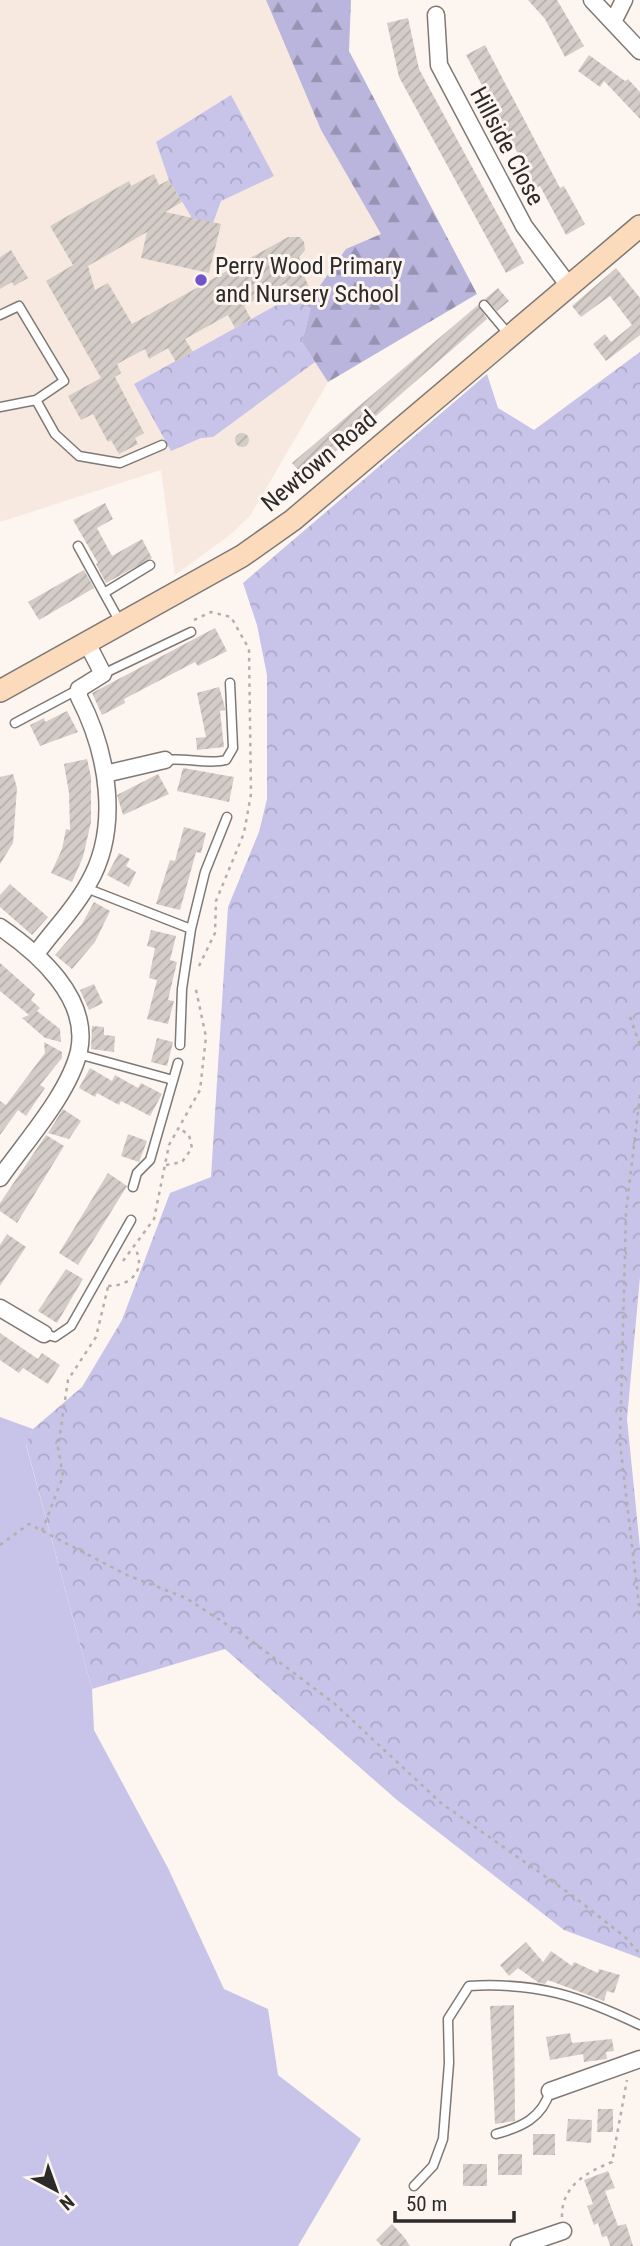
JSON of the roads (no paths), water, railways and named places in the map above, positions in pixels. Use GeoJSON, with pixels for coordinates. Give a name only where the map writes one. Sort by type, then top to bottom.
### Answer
{"type":"FeatureCollection","features":[{"type":"Feature","properties":{"kind":"main road","name":"Newtown Road"},"geometry":{"type":"LineString","coordinates":[[0,691],[242,556],[293,520],[640,226]]}},
{"type":"Feature","properties":{"kind":"street"},"geometry":{"type":"LineString","coordinates":[[592,0],[640,51]]}},
{"type":"Feature","properties":{"kind":"street"},"geometry":{"type":"LineString","coordinates":[[613,22],[624,0]]}},
{"type":"Feature","properties":{"kind":"street","name":"Hillside Close"},"geometry":{"type":"LineString","coordinates":[[436,15],[439,65],[524,226],[569,286]]}},
{"type":"Feature","properties":{"kind":"street"},"geometry":{"type":"LineString","coordinates":[[36,954],[86,888],[105,839],[105,774],[98,742],[79,697],[79,689],[103,674],[86,641]]}},
{"type":"Feature","properties":{"kind":"street"},"geometry":{"type":"LineString","coordinates":[[105,774],[166,760]]}},
{"type":"Feature","properties":{"kind":"street"},"geometry":{"type":"LineString","coordinates":[[0,927],[36,954],[68,995],[80,1034],[78,1054],[54,1102],[0,1178]]}},
{"type":"Feature","properties":{"kind":"street"},"geometry":{"type":"LineString","coordinates":[[0,1308],[44,1334]]}},
{"type":"Feature","properties":{"kind":"street"},"geometry":{"type":"LineString","coordinates":[[550,2091],[635,2060]]}},
{"type":"Feature","properties":{"kind":"street"},"geometry":{"type":"LineString","coordinates":[[519,2246],[563,2231]]}},
{"type":"Feature","properties":{"kind":"lane"},"geometry":{"type":"LineString","coordinates":[[484,305],[510,336]]}},
{"type":"Feature","properties":{"kind":"lane"},"geometry":{"type":"LineString","coordinates":[[0,315],[19,306],[64,381],[36,400],[0,407]]}},
{"type":"Feature","properties":{"kind":"lane"},"geometry":{"type":"LineString","coordinates":[[36,400],[55,433],[79,456],[120,463],[162,445]]}},
{"type":"Feature","properties":{"kind":"lane"},"geometry":{"type":"LineString","coordinates":[[78,545],[120,622]]}},
{"type":"Feature","properties":{"kind":"lane"},"geometry":{"type":"LineString","coordinates":[[104,593],[150,565]]}},
{"type":"Feature","properties":{"kind":"lane"},"geometry":{"type":"LineString","coordinates":[[103,674],[191,632]]}},
{"type":"Feature","properties":{"kind":"lane"},"geometry":{"type":"LineString","coordinates":[[166,760],[181,757],[218,762],[226,760],[233,748],[230,683]]}},
{"type":"Feature","properties":{"kind":"lane"},"geometry":{"type":"LineString","coordinates":[[15,723],[79,689]]}},
{"type":"Feature","properties":{"kind":"lane"},"geometry":{"type":"LineString","coordinates":[[180,1045],[182,989],[191,929],[205,872],[227,817]]}},
{"type":"Feature","properties":{"kind":"lane"},"geometry":{"type":"LineString","coordinates":[[86,888],[191,929]]}},
{"type":"Feature","properties":{"kind":"lane"},"geometry":{"type":"LineString","coordinates":[[78,1054],[173,1080]]}},
{"type":"Feature","properties":{"kind":"lane"},"geometry":{"type":"LineString","coordinates":[[132,1187],[137,1173],[150,1160],[178,1063]]}},
{"type":"Feature","properties":{"kind":"lane"},"geometry":{"type":"LineString","coordinates":[[44,1334],[55,1337],[71,1326],[131,1220]]}},
{"type":"Feature","properties":{"kind":"lane"},"geometry":{"type":"LineString","coordinates":[[414,2186],[433,2166],[443,2139],[449,2063],[448,2019],[469,1986],[510,1983],[546,1989],[640,2025]]}},
{"type":"Feature","properties":{"kind":"lane"},"geometry":{"type":"LineString","coordinates":[[496,2134],[520,2127],[536,2116],[546,2105],[550,2091]]}},
{"type":"Feature","properties":{"kind":"place","name":"Perry Wood Primary and Nursery School"},"geometry":{"type":"Point","coordinates":[201,280]}}]}
